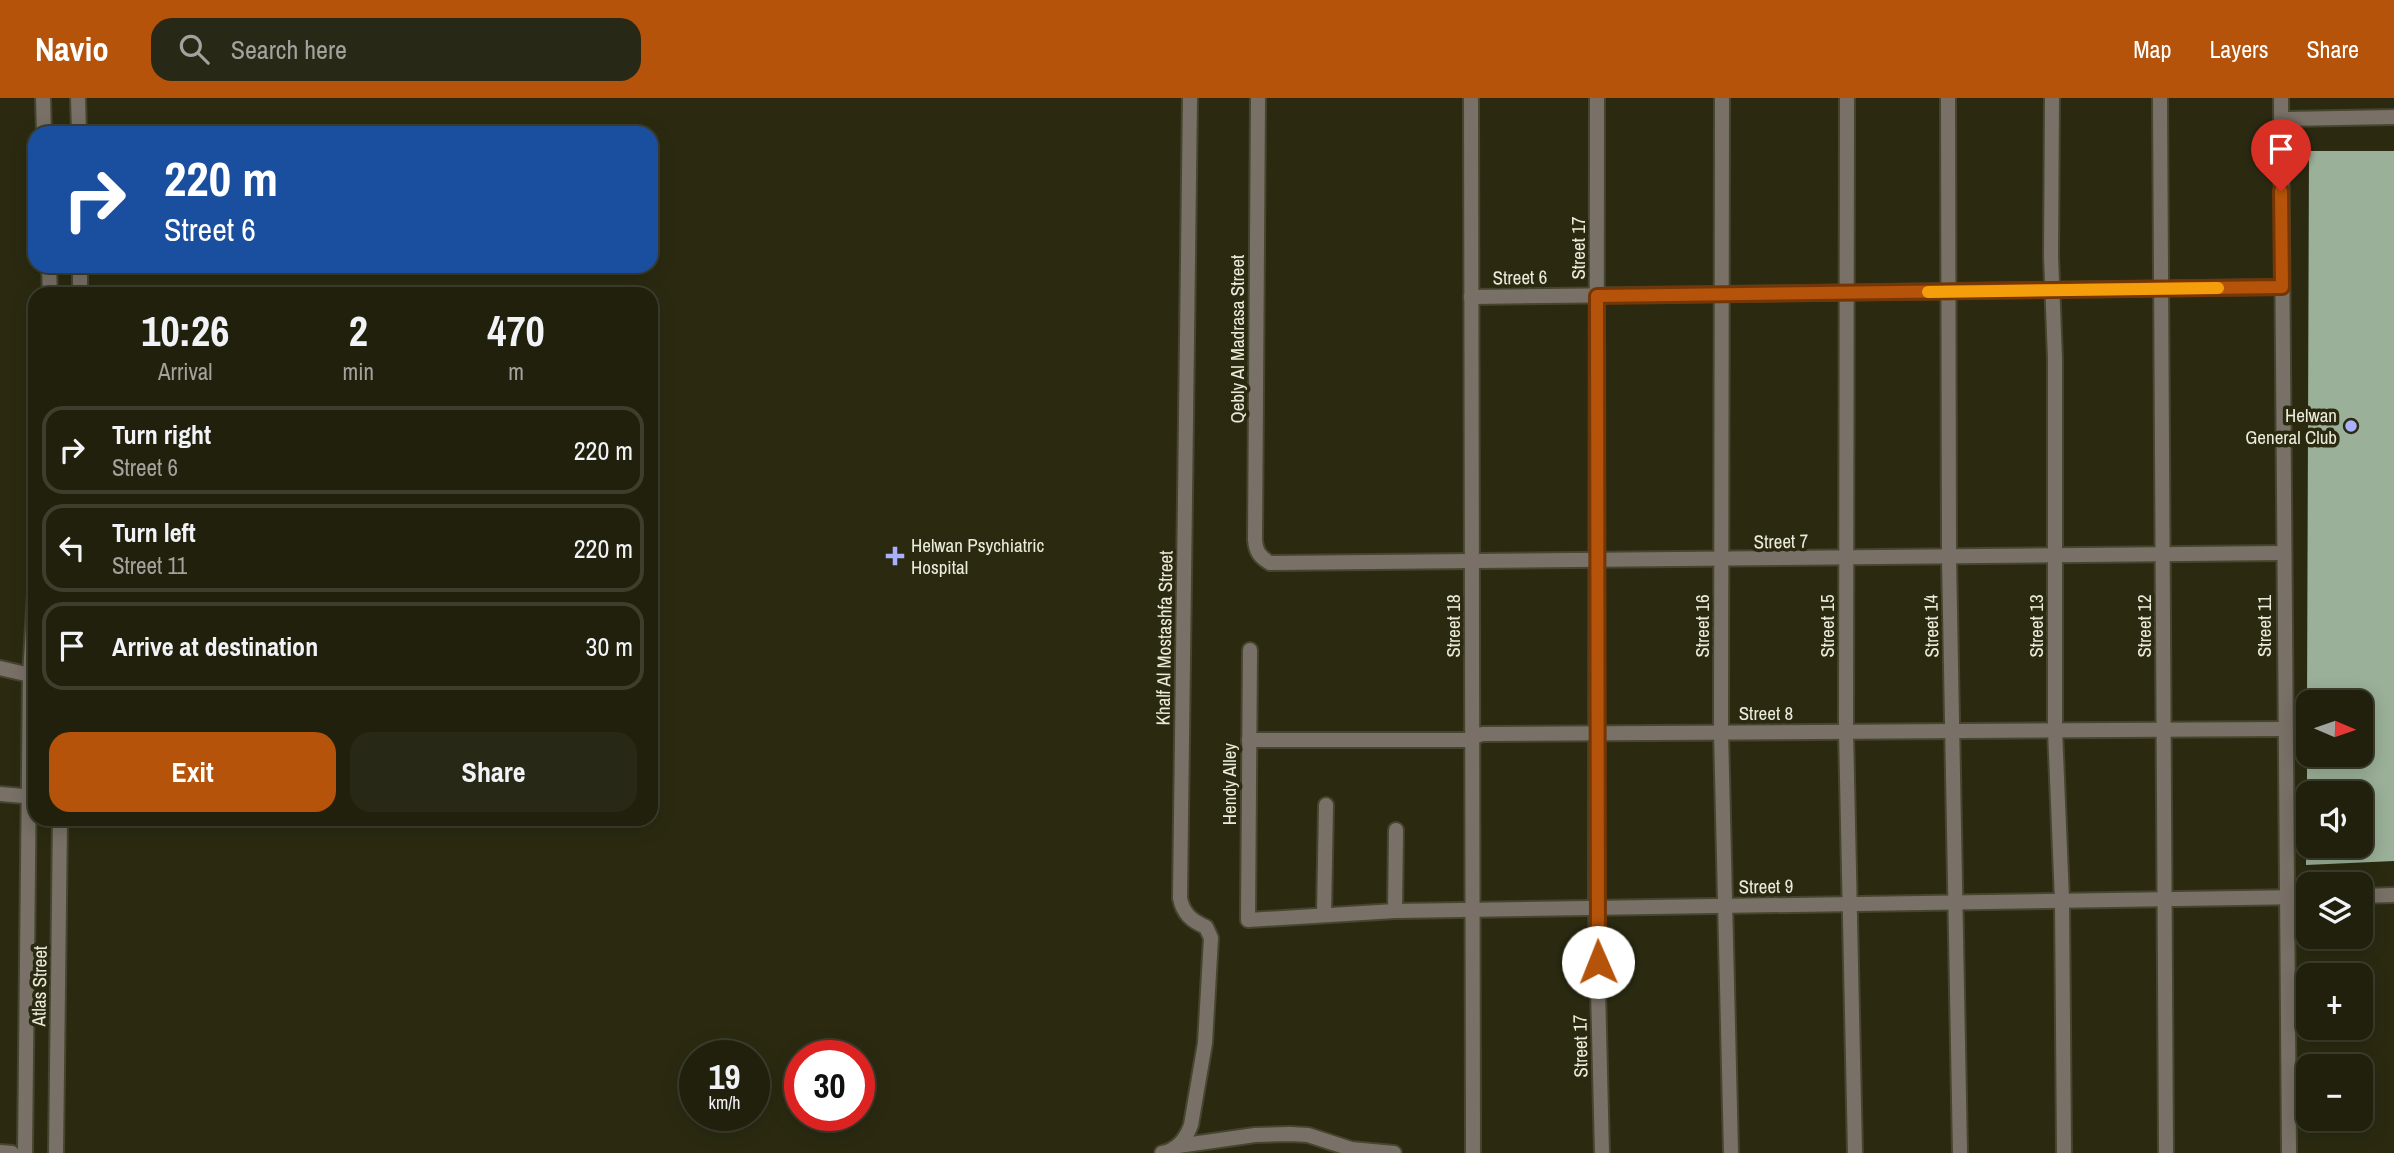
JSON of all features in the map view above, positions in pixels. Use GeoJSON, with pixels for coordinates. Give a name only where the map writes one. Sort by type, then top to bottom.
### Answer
{"type":"FeatureCollection","features":[{"type":"Feature","properties":{"kind":"street"},"geometry":{"type":"LineString","coordinates":[[43,98],[44,126]]}},
{"type":"Feature","properties":{"kind":"street"},"geometry":{"type":"LineString","coordinates":[[78,98],[79,126]]}},
{"type":"Feature","properties":{"kind":"street","name":"Khalf Al Mostashfa Street"},"geometry":{"type":"LineString","coordinates":[[1169,1151],[1187,1137],[1191,1125],[1200,1073],[1211,938],[1206,927],[1185,913],[1180,898],[1190,98]]}},
{"type":"Feature","properties":{"kind":"street","name":"Qebly Al Madrasa Street"},"geometry":{"type":"LineString","coordinates":[[1258,98],[1255,540],[1256,550],[1262,558],[1280,565]]}},
{"type":"Feature","properties":{"kind":"street","name":"Street 18"},"geometry":{"type":"LineString","coordinates":[[1471,98],[1473,1153]]}},
{"type":"Feature","properties":{"kind":"street","name":"Street 17"},"geometry":{"type":"LineString","coordinates":[[1597,98],[1596,908],[1602,1153]]}},
{"type":"Feature","properties":{"kind":"street","name":"Street 16"},"geometry":{"type":"LineString","coordinates":[[1721,98],[1721,732],[1731,1153]]}},
{"type":"Feature","properties":{"kind":"street","name":"Street 15"},"geometry":{"type":"LineString","coordinates":[[1847,98],[1846,731],[1855,1153]]}},
{"type":"Feature","properties":{"kind":"street","name":"Street 14"},"geometry":{"type":"LineString","coordinates":[[1948,98],[1949,558],[1960,1153]]}},
{"type":"Feature","properties":{"kind":"street","name":"Street 13"},"geometry":{"type":"LineString","coordinates":[[2052,98],[2055,730],[2062,900],[2064,1153]]}},
{"type":"Feature","properties":{"kind":"street","name":"Street 12"},"geometry":{"type":"LineString","coordinates":[[2160,98],[2166,1153]]}},
{"type":"Feature","properties":{"kind":"street","name":"Street 11"},"geometry":{"type":"LineString","coordinates":[[2281,98],[2289,1153]]}},
{"type":"Feature","properties":{"kind":"street"},"geometry":{"type":"LineString","coordinates":[[2281,119],[2394,117]]}},
{"type":"Feature","properties":{"kind":"street","name":"Street 6"},"geometry":{"type":"LineString","coordinates":[[1471,297],[2282,287]]}},
{"type":"Feature","properties":{"kind":"street","name":"Street 7"},"geometry":{"type":"LineString","coordinates":[[1280,565],[2283,553]]}},
{"type":"Feature","properties":{"kind":"street","name":"Hendy Alley"},"geometry":{"type":"LineString","coordinates":[[1248,920],[1250,650]]}},
{"type":"Feature","properties":{"kind":"street"},"geometry":{"type":"LineString","coordinates":[[0,668],[28,675]]}},
{"type":"Feature","properties":{"kind":"street","name":"Street 8"},"geometry":{"type":"LineString","coordinates":[[1249,740],[1472,738],[1482,734],[2284,729]]}},
{"type":"Feature","properties":{"kind":"street"},"geometry":{"type":"LineString","coordinates":[[0,794],[28,796]]}},
{"type":"Feature","properties":{"kind":"street"},"geometry":{"type":"LineString","coordinates":[[1324,915],[1326,804]]}},
{"type":"Feature","properties":{"kind":"street","name":"Atlas Street"},"geometry":{"type":"LineString","coordinates":[[25,1153],[31,826]]}},
{"type":"Feature","properties":{"kind":"street","name":"Atlas Street"},"geometry":{"type":"LineString","coordinates":[[57,1153],[60,826]]}},
{"type":"Feature","properties":{"kind":"street"},"geometry":{"type":"LineString","coordinates":[[1395,911],[1396,830]]}},
{"type":"Feature","properties":{"kind":"street"},"geometry":{"type":"LineString","coordinates":[[2373,896],[2394,895]]}},
{"type":"Feature","properties":{"kind":"street","name":"Street 9"},"geometry":{"type":"LineString","coordinates":[[1248,920],[1395,911],[2296,897]]}},
{"type":"Feature","properties":{"kind":"street"},"geometry":{"type":"LineString","coordinates":[[1169,1151],[1266,1135],[1308,1135],[1325,1147],[1394,1153]]}},
{"type":"Feature","properties":{"kind":"street"},"geometry":{"type":"LineString","coordinates":[[0,1152],[12,1153]]}},
{"type":"Feature","properties":{"kind":"street"},"geometry":{"type":"LineString","coordinates":[[2280,1153],[2289,1153]]}},
{"type":"Feature","properties":{"kind":"building","name":"Helwan General Club"},"geometry":{"type":"Polygon","coordinates":[[[2309,151],[2394,151],[2394,861],[2306,865],[2306,858],[2373,858],[2373,781],[2307,781],[2307,767],[2373,767],[2373,690],[2307,690],[2309,151]]]}},
{"type":"Feature","properties":{"kind":"slow traffic"},"geometry":{"type":"LineString","coordinates":[[1928,292],[2218,288]]}},
{"type":"Feature","properties":{"kind":"place","name":"Helwan General Club"},"geometry":{"type":"Point","coordinates":[2351,426]}},
{"type":"Feature","properties":{"kind":"place","name":"Helwan Psychiatric Hospital"},"geometry":{"type":"Point","coordinates":[895,556]}},
{"type":"Feature","properties":{"kind":"route"},"geometry":{"type":"LineString","coordinates":[[1598,962],[1597,296],[2282,287],[2281,191]]}}]}
